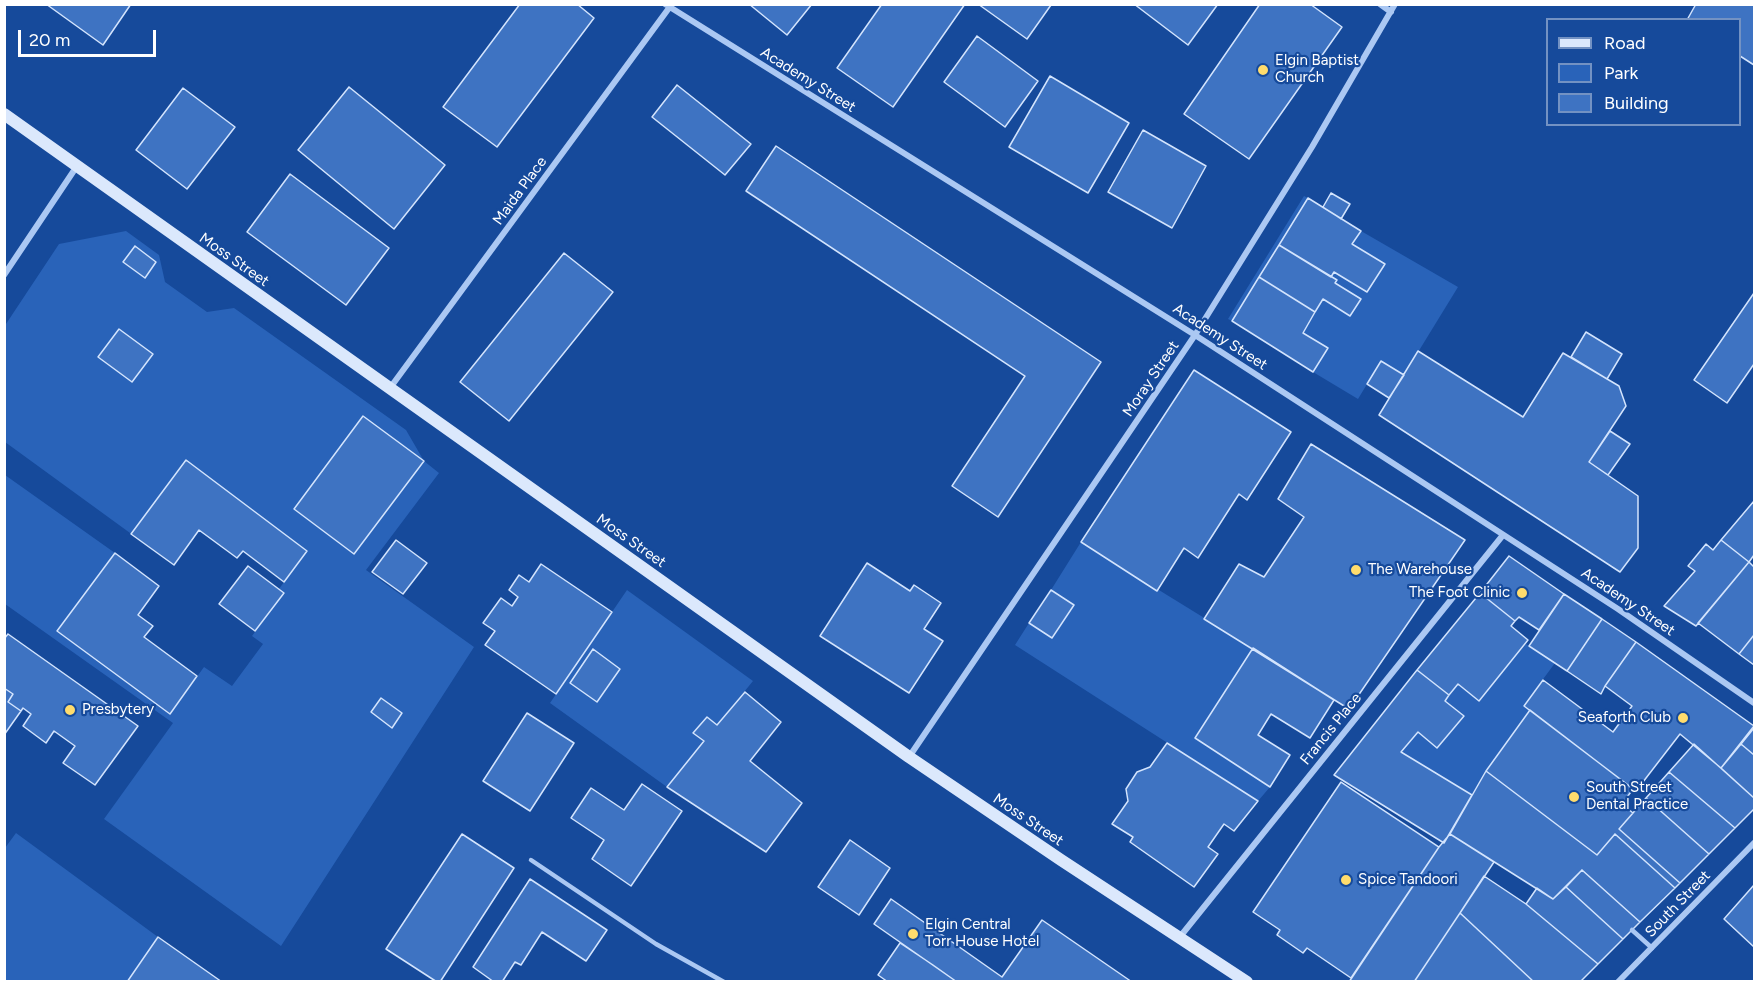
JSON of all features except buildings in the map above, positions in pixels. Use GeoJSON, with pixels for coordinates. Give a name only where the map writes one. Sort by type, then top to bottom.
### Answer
{"type":"FeatureCollection","features":[{"type":"Feature","properties":{"kind":"street"},"geometry":{"type":"LineString","coordinates":[[1380,4],[1391,12]]}},
{"type":"Feature","properties":{"kind":"street","name":"Moray Street"},"geometry":{"type":"LineString","coordinates":[[909,757],[1195,335],[1312,147],[1395,4]]}},
{"type":"Feature","properties":{"kind":"street","name":"Academy Street"},"geometry":{"type":"LineString","coordinates":[[667,6],[1195,335],[1618,609],[1755,703]]}},
{"type":"Feature","properties":{"kind":"street","name":"Maida Place"},"geometry":{"type":"LineString","coordinates":[[390,389],[667,6]]}},
{"type":"Feature","properties":{"kind":"street","name":"Moss Street"},"geometry":{"type":"LineString","coordinates":[[4,114],[909,757],[1247,981]]}},
{"type":"Feature","properties":{"kind":"street"},"geometry":{"type":"LineString","coordinates":[[4,275],[77,166]]}},
{"type":"Feature","properties":{"kind":"street","name":"Francis Place"},"geometry":{"type":"LineString","coordinates":[[1179,938],[1503,535]]}},
{"type":"Feature","properties":{"kind":"street","name":"South Street"},"geometry":{"type":"LineString","coordinates":[[1618,981],[1755,843]]}},
{"type":"Feature","properties":{"kind":"lane"},"geometry":{"type":"LineString","coordinates":[[531,860],[656,944],[724,981]]}},
{"type":"Feature","properties":{"kind":"lane"},"geometry":{"type":"LineString","coordinates":[[1632,930],[1652,948]]}},
{"type":"Feature","properties":{"kind":"green space"},"geometry":{"type":"Polygon","coordinates":[[[1304,196],[1308,198],[1279,245],[1232,321],[1228,319],[1304,196]]]}},
{"type":"Feature","properties":{"kind":"green space"},"geometry":{"type":"Polygon","coordinates":[[[126,231],[159,255],[165,282],[207,312],[234,308],[406,430],[424,461],[439,473],[366,570],[474,647],[281,946],[104,819],[173,723],[5,604],[5,475],[115,553],[57,631],[170,714],[204,667],[232,686],[263,644],[252,636],[283,593],[279,589],[284,582],[244,551],[237,558],[199,531],[174,565],[5,442],[4,327],[59,244],[126,231]]]}},
{"type":"Feature","properties":{"kind":"green space"},"geometry":{"type":"Polygon","coordinates":[[[1361,231],[1458,287],[1404,375],[1381,361],[1358,399],[1313,372],[1328,348],[1303,333],[1323,299],[1350,315],[1360,299],[1335,283],[1331,277],[1334,272],[1367,292],[1385,264],[1352,244],[1361,231]]]}},
{"type":"Feature","properties":{"kind":"green space"},"geometry":{"type":"Polygon","coordinates":[[[1081,542],[1253,648],[1195,738],[1270,787],[1258,801],[1015,645],[1029,623],[1053,638],[1073,605],[1051,590],[1081,542]]]}},
{"type":"Feature","properties":{"kind":"green space"},"geometry":{"type":"Polygon","coordinates":[[[627,590],[753,681],[717,725],[707,717],[694,732],[704,741],[667,787],[550,703],[627,590]]]}},
{"type":"Feature","properties":{"kind":"green space"},"geometry":{"type":"Polygon","coordinates":[[[1526,644],[1555,663],[1524,705],[1530,710],[1486,771],[1472,795],[1401,752],[1418,732],[1437,748],[1464,716],[1445,701],[1458,684],[1479,700],[1526,644]]]}},
{"type":"Feature","properties":{"kind":"green space"},"geometry":{"type":"Polygon","coordinates":[[[16,833],[158,937],[127,981],[5,982],[5,848],[16,833]]]}},
{"type":"Feature","properties":{"kind":"place","name":"Elgin Baptist Church"},"geometry":{"type":"Point","coordinates":[1263,70]}},
{"type":"Feature","properties":{"kind":"place","name":"The Warehouse"},"geometry":{"type":"Point","coordinates":[1356,570]}},
{"type":"Feature","properties":{"kind":"place","name":"The Foot Clinic"},"geometry":{"type":"Point","coordinates":[1522,593]}},
{"type":"Feature","properties":{"kind":"place","name":"Presbytery"},"geometry":{"type":"Point","coordinates":[70,710]}},
{"type":"Feature","properties":{"kind":"place","name":"Seaforth Club"},"geometry":{"type":"Point","coordinates":[1683,718]}},
{"type":"Feature","properties":{"kind":"place","name":"South Street Dental Practice"},"geometry":{"type":"Point","coordinates":[1574,797]}},
{"type":"Feature","properties":{"kind":"place","name":"Spice Tandoori"},"geometry":{"type":"Point","coordinates":[1346,880]}},
{"type":"Feature","properties":{"kind":"place","name":"Elgin Central Torr House Hotel"},"geometry":{"type":"Point","coordinates":[913,934]}}]}
